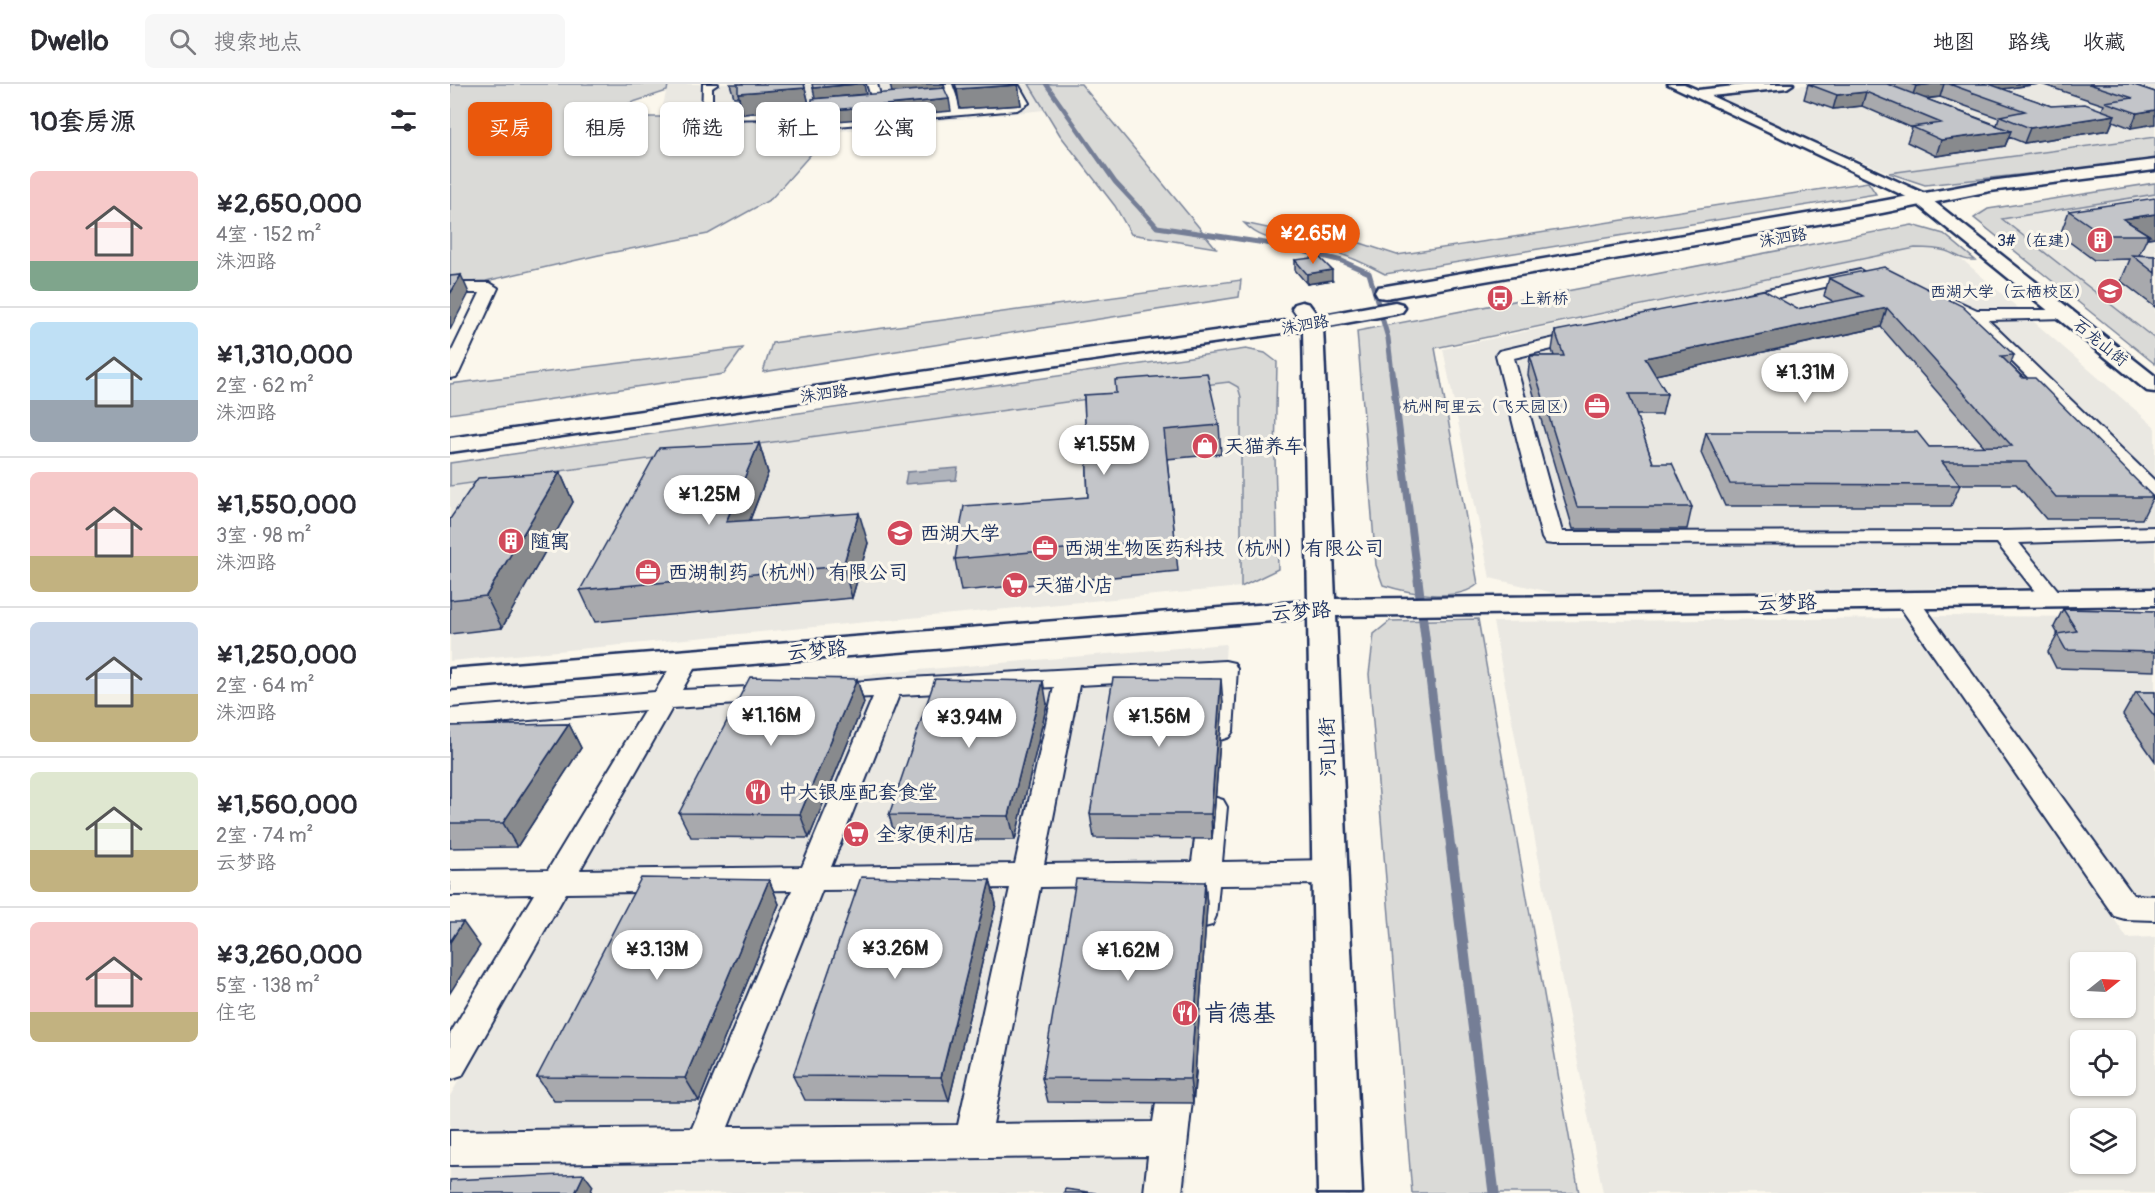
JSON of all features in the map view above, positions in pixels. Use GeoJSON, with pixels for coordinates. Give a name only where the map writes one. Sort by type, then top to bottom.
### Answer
{"type":"FeatureCollection","features":[{"type":"Feature","properties":{"kind":"main road","name":"洙泗路"},"geometry":{"type":"LineString","coordinates":[[1927,205],[1990,186],[2155,165]]}},
{"type":"Feature","properties":{"kind":"main road","name":"洙泗路"},"geometry":{"type":"LineString","coordinates":[[1390,300],[1927,205],[2155,172]]}},
{"type":"Feature","properties":{"kind":"street"},"geometry":{"type":"LineString","coordinates":[[713,84],[707,86],[706,117],[803,109],[807,122],[815,125],[1017,107],[1023,103],[1013,84]]}},
{"type":"Feature","properties":{"kind":"street"},"geometry":{"type":"LineString","coordinates":[[872,84],[876,98]]}},
{"type":"Feature","properties":{"kind":"street","name":"石龙山街"},"geometry":{"type":"LineString","coordinates":[[1674,84],[1927,205],[2066,313],[2155,386]]}},
{"type":"Feature","properties":{"kind":"street"},"geometry":{"type":"LineString","coordinates":[[1695,94],[1787,84]]}},
{"type":"Feature","properties":{"kind":"street"},"geometry":{"type":"LineString","coordinates":[[945,90],[956,112]]}},
{"type":"Feature","properties":{"kind":"street"},"geometry":{"type":"LineString","coordinates":[[1719,306],[1881,271]]}},
{"type":"Feature","properties":{"kind":"street"},"geometry":{"type":"LineString","coordinates":[[450,288],[490,288],[450,373]]}},
{"type":"Feature","properties":{"kind":"street"},"geometry":{"type":"LineString","coordinates":[[1930,293],[1974,315],[2155,492]]}},
{"type":"Feature","properties":{"kind":"street","name":"洙泗路"},"geometry":{"type":"LineString","coordinates":[[450,445],[1306,314],[1359,302],[1390,300]]}},
{"type":"Feature","properties":{"kind":"street"},"geometry":{"type":"LineString","coordinates":[[1974,315],[2066,313]]}},
{"type":"Feature","properties":{"kind":"street","name":"洙泗路"},"geometry":{"type":"LineString","coordinates":[[450,428],[905,365],[1306,314]]}},
{"type":"Feature","properties":{"kind":"street","name":"河山街"},"geometry":{"type":"LineString","coordinates":[[1306,314],[1322,608],[1340,1193]]}},
{"type":"Feature","properties":{"kind":"street"},"geometry":{"type":"LineString","coordinates":[[1606,332],[1505,355],[1553,538],[2003,537],[2155,533]]}},
{"type":"Feature","properties":{"kind":"street"},"geometry":{"type":"LineString","coordinates":[[2003,537],[2053,599]]}},
{"type":"Feature","properties":{"kind":"street","name":"云梦路"},"geometry":{"type":"LineString","coordinates":[[450,679],[1322,608],[2155,597]]}},
{"type":"Feature","properties":{"kind":"street"},"geometry":{"type":"LineString","coordinates":[[1908,601],[2125,908],[2155,908]]}},
{"type":"Feature","properties":{"kind":"street"},"geometry":{"type":"LineString","coordinates":[[450,1065],[687,660]]}},
{"type":"Feature","properties":{"kind":"street"},"geometry":{"type":"LineString","coordinates":[[450,718],[663,700],[1225,669],[1207,873],[1197,942]]}},
{"type":"Feature","properties":{"kind":"street"},"geometry":{"type":"LineString","coordinates":[[972,1141],[1068,678]]}},
{"type":"Feature","properties":{"kind":"street"},"geometry":{"type":"LineString","coordinates":[[703,1145],[890,687]]}},
{"type":"Feature","properties":{"kind":"street"},"geometry":{"type":"LineString","coordinates":[[450,883],[1330,872]]}},
{"type":"Feature","properties":{"kind":"street"},"geometry":{"type":"LineString","coordinates":[[1163,1193],[1168,1139],[1183,1035]]}},
{"type":"Feature","properties":{"kind":"street"},"geometry":{"type":"LineString","coordinates":[[450,1148],[1168,1139]]}},
{"type":"Feature","properties":{"kind":"shaded area"},"geometry":{"type":"Polygon","coordinates":[[[450,84],[675,84],[668,85],[667,91],[633,102],[564,102],[564,156],[648,156],[648,117],[660,117],[660,156],[744,156],[744,121],[756,121],[756,156],[809,156],[771,199],[708,234],[599,255],[486,281],[450,283],[450,84]]]}},
{"type":"Feature","properties":{"kind":"shaded area"},"geometry":{"type":"Polygon","coordinates":[[[1029,84],[1044,110],[936,121],[936,102],[852,102],[852,130],[840,131],[840,102],[756,102],[756,121],[744,121],[744,102],[664,102],[668,85],[1029,84]]]}},
{"type":"Feature","properties":{"kind":"shaded area"},"geometry":{"type":"Polygon","coordinates":[[[1029,84],[1081,84],[1216,248],[1131,234],[1115,206],[1060,135],[1029,84]]]}},
{"type":"Feature","properties":{"kind":"shaded area"},"geometry":{"type":"Polygon","coordinates":[[[1812,84],[2155,84],[2155,137],[1889,173],[1712,95],[1812,84]]]}},
{"type":"Feature","properties":{"kind":"shaded area"},"geometry":{"type":"Polygon","coordinates":[[[2155,137],[2155,160],[1925,185],[1889,173],[2155,137]]]}},
{"type":"Feature","properties":{"kind":"shaded area"},"geometry":{"type":"Polygon","coordinates":[[[1868,182],[1876,194],[1385,274],[1329,250],[1309,244],[1266,237],[1251,230],[1244,223],[1281,231],[1342,237],[1397,255],[1868,182]]]}},
{"type":"Feature","properties":{"kind":"shaded area","name":"西湖大学（云栖校区）"},"geometry":{"type":"Polygon","coordinates":[[[2155,183],[2155,364],[1974,218],[1978,212],[1988,209],[2155,183]]]}},
{"type":"Feature","properties":{"kind":"shaded area"},"geometry":{"type":"Polygon","coordinates":[[[2155,183],[2155,194],[2002,219],[2155,339],[2155,364],[1974,218],[1988,209],[2155,183]]]}},
{"type":"Feature","properties":{"kind":"shaded area"},"geometry":{"type":"Polygon","coordinates":[[[1912,225],[1944,234],[1975,260],[1963,259],[1942,250],[1915,248],[1435,348],[1478,584],[1469,590],[1445,595],[1405,591],[1383,585],[1376,565],[1357,331],[1912,225]]]}},
{"type":"Feature","properties":{"kind":"shaded area","name":"杭州阿里云（飞天园区）"},"geometry":{"type":"Polygon","coordinates":[[[1915,248],[1933,248],[1948,252],[1964,261],[2155,427],[2155,586],[1554,593],[1490,578],[1443,349],[1915,248]]]}},
{"type":"Feature","properties":{"kind":"shaded area"},"geometry":{"type":"Polygon","coordinates":[[[1241,280],[1239,297],[763,372],[772,343],[1241,280]]]}},
{"type":"Feature","properties":{"kind":"shaded area"},"geometry":{"type":"Polygon","coordinates":[[[743,348],[724,374],[450,414],[450,384],[743,348]]]}},
{"type":"Feature","properties":{"kind":"shaded area"},"geometry":{"type":"Polygon","coordinates":[[[1246,349],[1265,353],[1277,362],[1275,457],[1278,569],[1241,587],[1241,397],[1238,387],[1229,382],[1088,399],[450,486],[450,463],[1246,349]]]}},
{"type":"Feature","properties":{"kind":"shaded area","name":"西湖大学"},"geometry":{"type":"Polygon","coordinates":[[[1229,382],[1238,387],[1241,397],[1241,587],[450,661],[450,486],[1206,383],[1229,382]]]}},
{"type":"Feature","properties":{"kind":"shaded area"},"geometry":{"type":"Polygon","coordinates":[[[958,468],[956,480],[905,484],[907,472],[958,468]]]}},
{"type":"Feature","properties":{"kind":"shaded area"},"geometry":{"type":"Polygon","coordinates":[[[1934,616],[2155,617],[2155,908],[2125,907],[1934,616]]]}},
{"type":"Feature","properties":{"kind":"shaded area"},"geometry":{"type":"Polygon","coordinates":[[[1912,618],[2127,938],[2155,937],[2155,1193],[1603,1193],[1493,622],[1912,618]]]}},
{"type":"Feature","properties":{"kind":"shaded area"},"geometry":{"type":"Polygon","coordinates":[[[1478,619],[1579,1193],[1412,1193],[1369,674],[1374,634],[1390,621],[1478,619]]]}},
{"type":"Feature","properties":{"kind":"shaded area"},"geometry":{"type":"Polygon","coordinates":[[[1226,644],[1187,1193],[450,1193],[450,1096],[663,718],[718,687],[1226,644]]]}},
{"type":"Feature","properties":{"kind":"building"},"geometry":{"type":"Polygon","coordinates":[[[738,84],[804,84],[805,88],[738,93],[738,84]]]}},
{"type":"Feature","properties":{"kind":"building"},"geometry":{"type":"Polygon","coordinates":[[[812,84],[857,84],[813,88],[812,84]]]}},
{"type":"Feature","properties":{"kind":"building"},"geometry":{"type":"Polygon","coordinates":[[[955,84],[1018,84],[1018,85],[957,89],[955,84]]]}},
{"type":"Feature","properties":{"kind":"building"},"geometry":{"type":"Polygon","coordinates":[[[1808,84],[1887,84],[2011,131],[1941,140],[1912,127],[1941,123],[1866,92],[1837,95],[1808,84]]]}},
{"type":"Feature","properties":{"kind":"building"},"geometry":{"type":"Polygon","coordinates":[[[1910,84],[1933,84],[1916,86],[1910,84]]]}},
{"type":"Feature","properties":{"kind":"building"},"geometry":{"type":"Polygon","coordinates":[[[1949,84],[1989,84],[2051,106],[2085,104],[2115,115],[2030,128],[2000,116],[2025,111],[1949,84]]]}},
{"type":"Feature","properties":{"kind":"building"},"geometry":{"type":"Polygon","coordinates":[[[2089,84],[2131,84],[2155,92],[2155,110],[2137,113],[2105,102],[2133,98],[2089,84]]]}},
{"type":"Feature","properties":{"kind":"building"},"geometry":{"type":"Polygon","coordinates":[[[944,88],[949,99],[917,102],[852,102],[852,108],[840,109],[840,102],[812,102],[812,99],[944,88]]]}},
{"type":"Feature","properties":{"kind":"building"},"geometry":{"type":"Polygon","coordinates":[[[2155,198],[2155,214],[2123,219],[2149,235],[2104,235],[2069,211],[2155,198]]]}},
{"type":"Feature","properties":{"kind":"building"},"geometry":{"type":"Polygon","coordinates":[[[2132,255],[2155,256],[2155,273],[2132,255]]]}},
{"type":"Feature","properties":{"kind":"building"},"geometry":{"type":"Polygon","coordinates":[[[1319,257],[1332,270],[1307,274],[1295,260],[1319,257]]]}},
{"type":"Feature","properties":{"kind":"building","name":"杭州阿里云（飞天园区）"},"geometry":{"type":"Polygon","coordinates":[[[1884,267],[1962,306],[2014,355],[2001,356],[2023,378],[2035,378],[2153,497],[2056,497],[2026,462],[1942,462],[1960,485],[1730,484],[1706,432],[1917,432],[1929,447],[2012,446],[1887,308],[1645,358],[1667,394],[1629,394],[1653,463],[1672,463],[1692,507],[1577,507],[1530,356],[1564,356],[1555,331],[1764,290],[1797,309],[1863,296],[1829,278],[1884,267]]]}},
{"type":"Feature","properties":{"kind":"building"},"geometry":{"type":"Polygon","coordinates":[[[461,275],[450,294],[450,276],[461,275]]]}},
{"type":"Feature","properties":{"kind":"building"},"geometry":{"type":"Polygon","coordinates":[[[1207,373],[1219,425],[1164,430],[1175,539],[955,559],[964,506],[1088,497],[1084,395],[1116,393],[1115,380],[1207,373]]]}},
{"type":"Feature","properties":{"kind":"building"},"geometry":{"type":"Polygon","coordinates":[[[759,443],[726,522],[859,513],[843,566],[580,590],[659,448],[759,443]]]}},
{"type":"Feature","properties":{"kind":"building"},"geometry":{"type":"Polygon","coordinates":[[[560,472],[486,596],[450,600],[450,519],[478,478],[560,472]]]}},
{"type":"Feature","properties":{"kind":"building"},"geometry":{"type":"Polygon","coordinates":[[[2063,609],[2155,611],[2155,652],[2066,650],[2057,634],[2077,631],[2063,609]]]}},
{"type":"Feature","properties":{"kind":"building"},"geometry":{"type":"Polygon","coordinates":[[[750,677],[857,679],[800,814],[679,813],[750,677]]]}},
{"type":"Feature","properties":{"kind":"building"},"geometry":{"type":"Polygon","coordinates":[[[1113,678],[1221,679],[1211,814],[1090,814],[1113,678]]]}},
{"type":"Feature","properties":{"kind":"building"},"geometry":{"type":"Polygon","coordinates":[[[935,679],[1043,681],[1009,816],[889,815],[935,679]]]}},
{"type":"Feature","properties":{"kind":"building"},"geometry":{"type":"Polygon","coordinates":[[[2136,692],[2155,692],[2155,717],[2136,692]]]}},
{"type":"Feature","properties":{"kind":"building"},"geometry":{"type":"Polygon","coordinates":[[[569,724],[503,823],[450,823],[450,726],[569,724]]]}},
{"type":"Feature","properties":{"kind":"building"},"geometry":{"type":"Polygon","coordinates":[[[861,877],[990,880],[941,1077],[793,1076],[861,877]]]}},
{"type":"Feature","properties":{"kind":"building"},"geometry":{"type":"Polygon","coordinates":[[[641,878],[769,880],[685,1078],[537,1077],[641,878]]]}},
{"type":"Feature","properties":{"kind":"building"},"geometry":{"type":"Polygon","coordinates":[[[1076,879],[1205,882],[1190,1079],[1042,1078],[1076,879]]]}},
{"type":"Feature","properties":{"kind":"building"},"geometry":{"type":"Polygon","coordinates":[[[450,922],[463,922],[450,942],[450,922]]]}},
{"type":"Feature","properties":{"kind":"building"},"geometry":{"type":"Polygon","coordinates":[[[584,1174],[575,1193],[450,1193],[450,1180],[584,1174]]]}},
{"type":"Feature","properties":{"kind":"building"},"geometry":{"type":"Polygon","coordinates":[[[1065,1189],[1096,1193],[1064,1193],[1065,1189]]]}},
{"type":"Feature","properties":{"kind":"waterway"},"geometry":{"type":"LineString","coordinates":[[1046,84],[1115,182],[1142,211]]}},
{"type":"Feature","properties":{"kind":"waterway"},"geometry":{"type":"LineString","coordinates":[[1141,209],[1157,227],[1279,245],[1342,261],[1369,273],[1388,338],[1392,373]]}},
{"type":"Feature","properties":{"kind":"waterway"},"geometry":{"type":"LineString","coordinates":[[1392,372],[1418,582]]}},
{"type":"Feature","properties":{"kind":"waterway"},"geometry":{"type":"LineString","coordinates":[[1418,580],[1451,849]]}},
{"type":"Feature","properties":{"kind":"waterway"},"geometry":{"type":"LineString","coordinates":[[1451,848],[1494,1193]]}},
{"type":"Feature","properties":{"kind":"place","name":"3#（在建）"},"geometry":{"type":"Point","coordinates":[2100,240]}},
{"type":"Feature","properties":{"kind":"place","name":"西湖大学（云栖校区）"},"geometry":{"type":"Point","coordinates":[2110,291]}},
{"type":"Feature","properties":{"kind":"place","name":"上新桥"},"geometry":{"type":"Point","coordinates":[1500,298]}},
{"type":"Feature","properties":{"kind":"place","name":"杭州阿里云（飞天园区）"},"geometry":{"type":"Point","coordinates":[1597,406]}},
{"type":"Feature","properties":{"kind":"place","name":"天猫养车"},"geometry":{"type":"Point","coordinates":[1205,446]}},
{"type":"Feature","properties":{"kind":"place","name":"西湖大学"},"geometry":{"type":"Point","coordinates":[900,533]}},
{"type":"Feature","properties":{"kind":"place","name":"随寓"},"geometry":{"type":"Point","coordinates":[511,541]}},
{"type":"Feature","properties":{"kind":"place","name":"西湖生物医药科技（杭州）有限公司"},"geometry":{"type":"Point","coordinates":[1045,548]}},
{"type":"Feature","properties":{"kind":"place","name":"西湖制药（杭州）有限公司"},"geometry":{"type":"Point","coordinates":[648,572]}},
{"type":"Feature","properties":{"kind":"place","name":"天猫小店"},"geometry":{"type":"Point","coordinates":[1015,585]}},
{"type":"Feature","properties":{"kind":"place","name":"中大银座配套食堂"},"geometry":{"type":"Point","coordinates":[758,792]}},
{"type":"Feature","properties":{"kind":"place","name":"全家便利店"},"geometry":{"type":"Point","coordinates":[856,834]}},
{"type":"Feature","properties":{"kind":"place","name":"肯德基"},"geometry":{"type":"Point","coordinates":[1185,1013]}}]}
